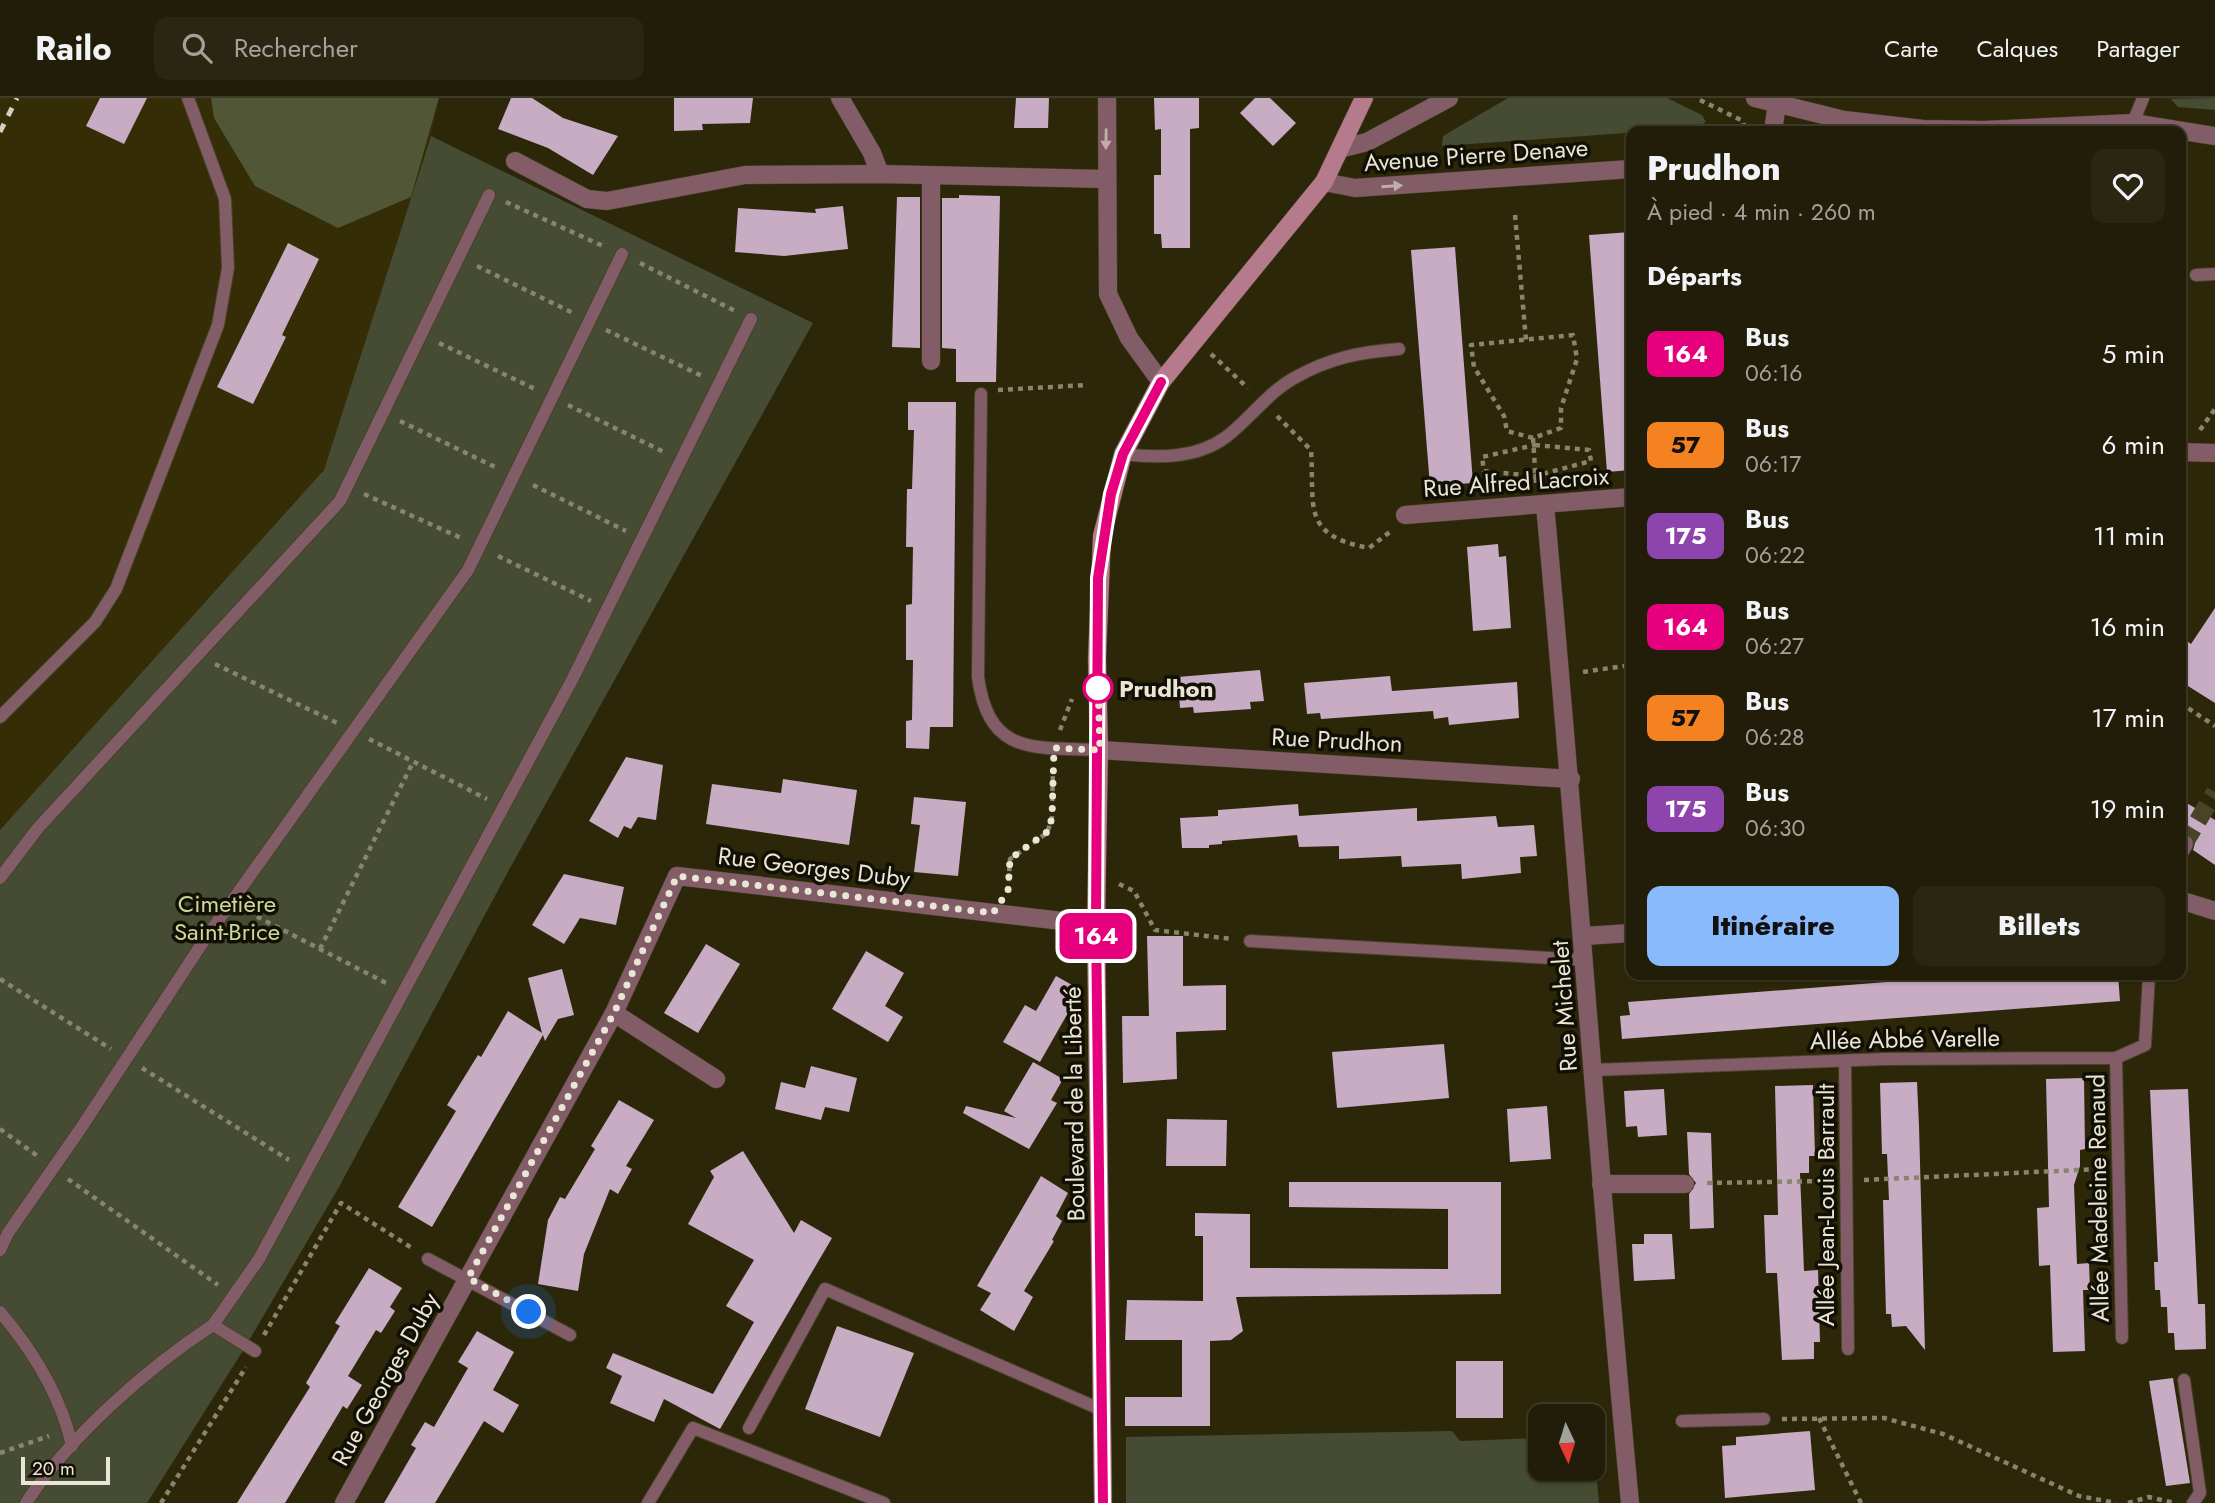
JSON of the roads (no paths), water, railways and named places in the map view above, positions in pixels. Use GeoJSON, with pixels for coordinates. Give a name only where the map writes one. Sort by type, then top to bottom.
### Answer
{"type":"FeatureCollection","features":[{"type":"Feature","properties":{"kind":"main road","name":"Boulevard de la Liberté"},"geometry":{"type":"LineString","coordinates":[[1103,1503],[1096,925],[1100,750],[1098,578],[1108,504],[1123,454],[1161,382],[1324,182],[1343,148],[1364,98]]}},
{"type":"Feature","properties":{"kind":"street"},"geometry":{"type":"LineString","coordinates":[[840,98],[872,153],[880,174]]}},
{"type":"Feature","properties":{"kind":"street"},"geometry":{"type":"LineString","coordinates":[[1107,98],[1105,179],[1109,298],[1129,338],[1161,382]]}},
{"type":"Feature","properties":{"kind":"street"},"geometry":{"type":"LineString","coordinates":[[1343,148],[1367,142],[1449,98]]}},
{"type":"Feature","properties":{"kind":"street"},"geometry":{"type":"LineString","coordinates":[[1755,98],[1844,120],[1888,126]]}},
{"type":"Feature","properties":{"kind":"street"},"geometry":{"type":"LineString","coordinates":[[1774,126],[1777,103]]}},
{"type":"Feature","properties":{"kind":"street"},"geometry":{"type":"LineString","coordinates":[[2069,126],[2133,123],[2152,126]]}},
{"type":"Feature","properties":{"kind":"street"},"geometry":{"type":"LineString","coordinates":[[2186,131],[2215,136]]}},
{"type":"Feature","properties":{"kind":"street"},"geometry":{"type":"LineString","coordinates":[[515,161],[587,199],[607,201],[745,175],[880,174],[1105,179]]}},
{"type":"Feature","properties":{"kind":"street","name":"Avenue Pierre Denave"},"geometry":{"type":"LineString","coordinates":[[1324,182],[1355,188],[1626,169]]}},
{"type":"Feature","properties":{"kind":"street"},"geometry":{"type":"LineString","coordinates":[[931,176],[931,361]]}},
{"type":"Feature","properties":{"kind":"street"},"geometry":{"type":"LineString","coordinates":[[2186,452],[2215,453]]}},
{"type":"Feature","properties":{"kind":"street","name":"Rue Alfred Lacroix"},"geometry":{"type":"LineString","coordinates":[[1405,515],[1626,497]]}},
{"type":"Feature","properties":{"kind":"street","name":"Rue Michelet"},"geometry":{"type":"LineString","coordinates":[[1545,505],[1571,779],[1601,1184],[1630,1503]]}},
{"type":"Feature","properties":{"kind":"street","name":"Rue Prudhon"},"geometry":{"type":"LineString","coordinates":[[1100,750],[1571,779]]}},
{"type":"Feature","properties":{"kind":"street","name":"Rue Georges Duby"},"geometry":{"type":"LineString","coordinates":[[344,1503],[614,1013],[677,876],[1096,925]]}},
{"type":"Feature","properties":{"kind":"street"},"geometry":{"type":"LineString","coordinates":[[2186,902],[2215,911]]}},
{"type":"Feature","properties":{"kind":"street"},"geometry":{"type":"LineString","coordinates":[[1584,936],[1626,933]]}},
{"type":"Feature","properties":{"kind":"street"},"geometry":{"type":"LineString","coordinates":[[614,1013],[716,1079]]}},
{"type":"Feature","properties":{"kind":"street"},"geometry":{"type":"LineString","coordinates":[[1601,1184],[1685,1184]]}},
{"type":"Feature","properties":{"kind":"lane"},"geometry":{"type":"LineString","coordinates":[[0,717],[95,622],[116,589],[218,325],[228,268],[225,199],[188,98]]}},
{"type":"Feature","properties":{"kind":"lane"},"geometry":{"type":"LineString","coordinates":[[2133,123],[2143,98]]}},
{"type":"Feature","properties":{"kind":"lane"},"geometry":{"type":"LineString","coordinates":[[0,878],[47,818],[340,501],[489,195]]}},
{"type":"Feature","properties":{"kind":"lane"},"geometry":{"type":"LineString","coordinates":[[0,1250],[8,1233],[230,904],[468,570],[622,254]]}},
{"type":"Feature","properties":{"kind":"lane"},"geometry":{"type":"LineString","coordinates":[[2196,275],[2215,274]]}},
{"type":"Feature","properties":{"kind":"lane"},"geometry":{"type":"LineString","coordinates":[[26,1503],[47,1470],[163,1358],[213,1325],[259,1259],[571,682],[751,319]]}},
{"type":"Feature","properties":{"kind":"lane"},"geometry":{"type":"LineString","coordinates":[[1123,454],[1165,457],[1191,453],[1226,437],[1260,399],[1294,378],[1335,358],[1399,349]]}},
{"type":"Feature","properties":{"kind":"lane"},"geometry":{"type":"LineString","coordinates":[[981,394],[978,677],[982,704],[989,721],[1003,736],[1023,744],[1100,750]]}},
{"type":"Feature","properties":{"kind":"lane"},"geometry":{"type":"LineString","coordinates":[[1250,941],[1586,960]]}},
{"type":"Feature","properties":{"kind":"lane","name":"Allée Abbé Varelle"},"geometry":{"type":"LineString","coordinates":[[1593,1070],[1845,1060],[2116,1058],[2145,1045],[2150,980]]}},
{"type":"Feature","properties":{"kind":"lane","name":"Allée Madeleine Renaud"},"geometry":{"type":"LineString","coordinates":[[2116,1058],[2122,1338]]}},
{"type":"Feature","properties":{"kind":"lane","name":"Allée Jean-Louis Barrault"},"geometry":{"type":"LineString","coordinates":[[1845,1060],[1848,1349]]}},
{"type":"Feature","properties":{"kind":"lane","name":"Rue Georges Duby"},"geometry":{"type":"LineString","coordinates":[[428,1258],[570,1335]]}},
{"type":"Feature","properties":{"kind":"lane"},"geometry":{"type":"LineString","coordinates":[[749,1428],[825,1289],[1101,1410]]}},
{"type":"Feature","properties":{"kind":"lane"},"geometry":{"type":"LineString","coordinates":[[0,1312],[16,1331],[51,1386],[72,1446]]}},
{"type":"Feature","properties":{"kind":"lane"},"geometry":{"type":"LineString","coordinates":[[213,1325],[255,1351]]}},
{"type":"Feature","properties":{"kind":"lane"},"geometry":{"type":"LineString","coordinates":[[2184,1380],[2200,1493],[2193,1503]]}},
{"type":"Feature","properties":{"kind":"lane"},"geometry":{"type":"LineString","coordinates":[[1682,1421],[1764,1419]]}},
{"type":"Feature","properties":{"kind":"lane"},"geometry":{"type":"LineString","coordinates":[[648,1503],[693,1428],[884,1503]]}},
{"type":"Feature","properties":{"kind":"tunnel"},"geometry":{"type":"LineString","coordinates":[[2186,841],[2215,792]]}},
{"type":"Feature","properties":{"kind":"railway"},"geometry":{"type":"LineString","coordinates":[[0,132],[17,98]]}},
{"type":"Feature","properties":{"kind":"place","name":"Prudhon"},"geometry":{"type":"Point","coordinates":[1098,688]}},
{"type":"Feature","properties":{"kind":"park label","name":"Cimetière Saint-Brice"},"geometry":{"type":"Point","coordinates":[227,917]}}]}
